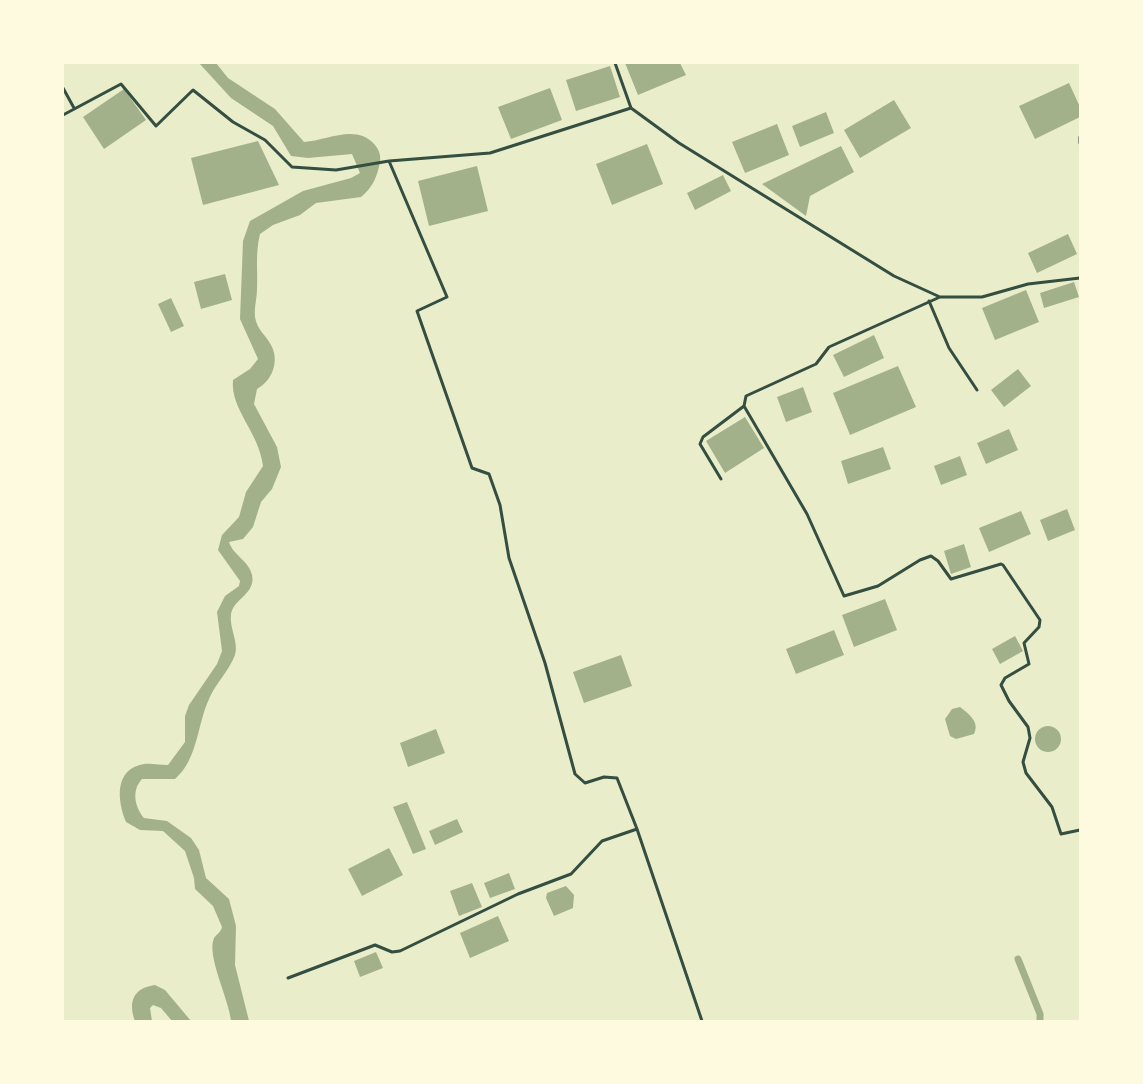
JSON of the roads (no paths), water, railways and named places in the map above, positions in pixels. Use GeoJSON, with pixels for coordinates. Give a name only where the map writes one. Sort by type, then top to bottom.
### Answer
{"type":"FeatureCollection","features":[{"type":"Feature","properties":{"kind":"street"},"geometry":{"type":"LineString","coordinates":[[615,63],[631,108],[728,174],[894,276],[940,297]]}},
{"type":"Feature","properties":{"kind":"street"},"geometry":{"type":"LineString","coordinates":[[63,115],[121,84],[156,126],[193,90],[233,122],[265,140],[292,167],[336,170],[389,161],[490,153],[631,108]]}},
{"type":"Feature","properties":{"kind":"street"},"geometry":{"type":"LineString","coordinates":[[63,88],[74,108]]}},
{"type":"Feature","properties":{"kind":"street"},"geometry":{"type":"LineString","coordinates":[[1080,137],[1080,142]]}},
{"type":"Feature","properties":{"kind":"street"},"geometry":{"type":"LineString","coordinates":[[389,161],[447,297],[417,311],[472,468],[489,474],[500,505],[509,558],[545,663],[575,774],[585,783],[604,777],[617,778],[637,829],[702,1021]]}},
{"type":"Feature","properties":{"kind":"street"},"geometry":{"type":"LineString","coordinates":[[1080,278],[1028,284],[982,297],[940,297],[929,301],[829,347],[816,364],[746,396],[744,406],[807,514],[844,596],[878,586],[920,560],[931,556],[938,561],[951,579],[1000,564],[1003,566],[1040,620],[1039,627],[1024,643],[1029,664],[1005,678],[1001,685],[1009,701],[1028,727],[1030,738],[1023,762],[1026,773],[1052,807],[1061,834],[1080,830]]}},
{"type":"Feature","properties":{"kind":"street"},"geometry":{"type":"LineString","coordinates":[[929,301],[949,348],[977,390]]}},
{"type":"Feature","properties":{"kind":"street"},"geometry":{"type":"LineString","coordinates":[[721,479],[700,444],[703,437],[744,406]]}},
{"type":"Feature","properties":{"kind":"street"},"geometry":{"type":"LineString","coordinates":[[288,978],[375,945],[392,952],[400,951],[518,894],[572,874],[602,841],[637,829]]}},
{"type":"Feature","properties":{"kind":"waterway"},"geometry":{"type":"LineString","coordinates":[[1018,959],[1040,1014],[1040,1021]]}}]}
